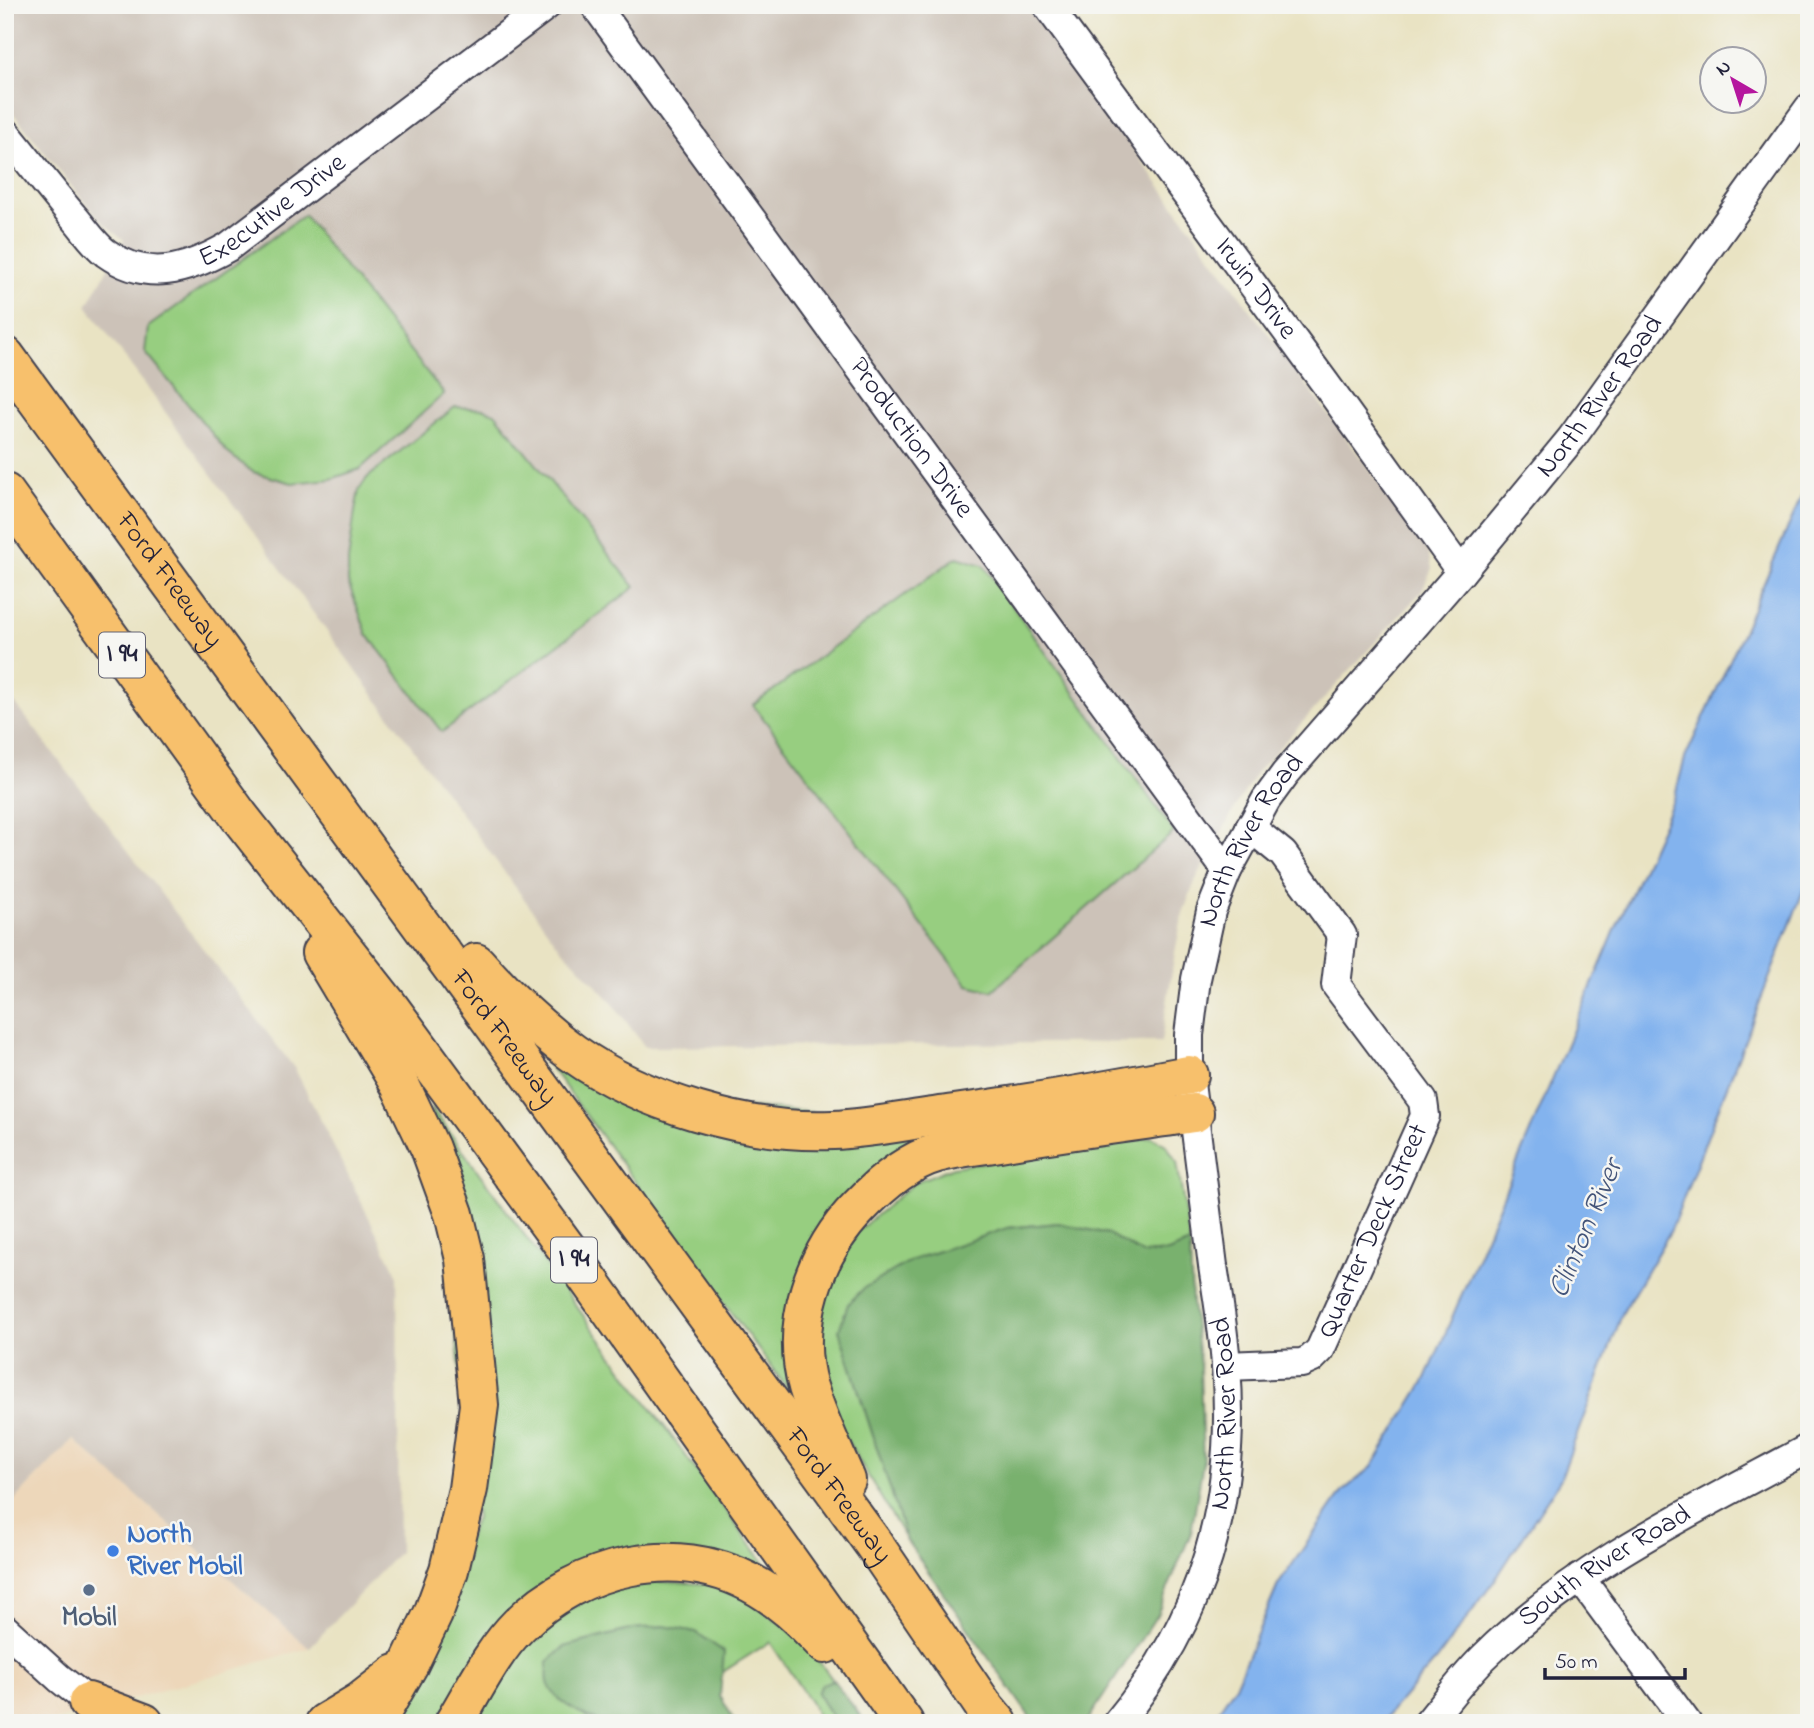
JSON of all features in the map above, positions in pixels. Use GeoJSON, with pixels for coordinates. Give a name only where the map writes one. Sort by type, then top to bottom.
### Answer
{"type":"FeatureCollection","features":[{"type":"Feature","properties":{"kind":"highway","name":"Ford Freeway"},"geometry":{"type":"LineString","coordinates":[[5,356],[873,1543],[998,1723]]}},
{"type":"Feature","properties":{"kind":"highway","name":"I 94"},"geometry":{"type":"LineString","coordinates":[[5,494],[239,816],[387,1004],[542,1216],[900,1718]]}},
{"type":"Feature","properties":{"kind":"highway"},"geometry":{"type":"LineString","coordinates":[[341,814],[508,999],[573,1053],[624,1083],[707,1113],[784,1128],[831,1130],[882,1126],[1189,1076]]}},
{"type":"Feature","properties":{"kind":"highway"},"geometry":{"type":"LineString","coordinates":[[239,816],[400,1085],[430,1148],[454,1214],[465,1259],[479,1405],[461,1523],[449,1570],[433,1614],[409,1664],[375,1723]]}},
{"type":"Feature","properties":{"kind":"highway"},"geometry":{"type":"LineString","coordinates":[[873,1543],[816,1411],[807,1384],[802,1348],[802,1329],[809,1293],[835,1235],[873,1193],[914,1163],[936,1153],[1194,1113]]}},
{"type":"Feature","properties":{"kind":"highway"},"geometry":{"type":"LineString","coordinates":[[454,1723],[500,1649],[538,1607],[581,1581],[608,1571],[658,1563],[711,1566],[752,1583],[790,1609],[900,1718]]}},
{"type":"Feature","properties":{"kind":"highway"},"geometry":{"type":"LineString","coordinates":[[325,1723],[360,1702],[409,1664]]}},
{"type":"Feature","properties":{"kind":"highway"},"geometry":{"type":"LineString","coordinates":[[102,1712],[144,1723]]}},
{"type":"Feature","properties":{"kind":"street","name":"Executive Drive"},"geometry":{"type":"LineString","coordinates":[[5,132],[106,253],[124,264],[147,270],[180,268],[201,262],[228,247],[547,5]]}},
{"type":"Feature","properties":{"kind":"street","name":"Production Drive"},"geometry":{"type":"LineString","coordinates":[[595,5],[1227,871]]}},
{"type":"Feature","properties":{"kind":"street","name":"Irwin Drive"},"geometry":{"type":"LineString","coordinates":[[1047,5],[1461,572]]}},
{"type":"Feature","properties":{"kind":"street","name":"North River Road"},"geometry":{"type":"LineString","coordinates":[[1117,1723],[1159,1667],[1188,1613],[1207,1566],[1221,1504],[1227,1440],[1227,1366],[1189,1076],[1189,1035],[1196,979],[1212,911],[1227,871],[1250,827],[1285,774],[1461,572],[1571,439],[1809,108]]}},
{"type":"Feature","properties":{"kind":"street","name":"Quarter Deck Street"},"geometry":{"type":"LineString","coordinates":[[1227,1366],[1302,1363],[1320,1350],[1425,1116],[1423,1101],[1336,985],[1342,935],[1283,854],[1250,827]]}},
{"type":"Feature","properties":{"kind":"street","name":"South River Road"},"geometry":{"type":"LineString","coordinates":[[1428,1723],[1483,1658],[1540,1607],[1580,1578],[1638,1541],[1809,1448]]}},
{"type":"Feature","properties":{"kind":"street"},"geometry":{"type":"LineString","coordinates":[[1580,1578],[1686,1723]]}},
{"type":"Feature","properties":{"kind":"street"},"geometry":{"type":"LineString","coordinates":[[5,1629],[102,1712]]}},
{"type":"Feature","properties":{"kind":"shaded area"},"geometry":{"type":"Polygon","coordinates":[[[5,5],[1028,5],[1414,529],[1428,553],[1432,568],[1422,591],[1257,772],[1237,804],[1196,879],[1183,913],[1161,1042],[645,1047],[611,1001],[556,942],[87,306],[124,240],[103,223],[80,197],[5,103],[5,5]]]}},
{"type":"Feature","properties":{"kind":"shaded area"},"geometry":{"type":"Polygon","coordinates":[[[5,690],[295,1069],[397,1274],[399,1552],[309,1648],[73,1439],[5,1510],[5,1210],[10,1205],[5,1202],[5,690]]]}},
{"type":"Feature","properties":{"kind":"shaded area"},"geometry":{"type":"Polygon","coordinates":[[[73,1439],[309,1648],[48,1723],[5,1723],[5,1510],[73,1439]]]}},
{"type":"Feature","properties":{"kind":"green space"},"geometry":{"type":"Polygon","coordinates":[[[304,215],[444,394],[360,469],[331,479],[292,483],[253,472],[228,453],[145,352],[148,327],[304,215]]]}},
{"type":"Feature","properties":{"kind":"green space"},"geometry":{"type":"Polygon","coordinates":[[[455,407],[484,409],[495,413],[635,587],[442,732],[367,634],[348,582],[348,561],[359,490],[367,478],[455,407]]]}},
{"type":"Feature","properties":{"kind":"green space"},"geometry":{"type":"Polygon","coordinates":[[[957,557],[983,565],[1174,832],[992,991],[968,985],[753,705],[957,557]]]}},
{"type":"Feature","properties":{"kind":"green space"},"geometry":{"type":"Polygon","coordinates":[[[524,1031],[637,1100],[970,1123],[854,1192],[796,1387],[789,1391],[524,1031]]]}},
{"type":"Feature","properties":{"kind":"green space"},"geometry":{"type":"Polygon","coordinates":[[[431,1107],[764,1563],[761,1570],[607,1555],[439,1723],[388,1723],[476,1518],[431,1107]]]}},
{"type":"Feature","properties":{"kind":"green space"},"geometry":{"type":"Polygon","coordinates":[[[1152,1137],[1166,1145],[1177,1162],[1190,1243],[1169,1252],[1143,1254],[1108,1234],[1058,1223],[1007,1228],[839,1330],[907,1541],[845,1437],[824,1382],[818,1321],[847,1240],[915,1182],[953,1167],[1152,1137]]]}},
{"type":"Feature","properties":{"kind":"green space"},"geometry":{"type":"Polygon","coordinates":[[[1058,1223],[1108,1234],[1143,1254],[1168,1252],[1190,1243],[1192,1303],[1200,1366],[1203,1463],[1191,1533],[1157,1615],[1086,1723],[1034,1723],[907,1541],[839,1330],[848,1304],[864,1288],[912,1260],[1007,1228],[1058,1223]]]}},
{"type":"Feature","properties":{"kind":"green space"},"geometry":{"type":"Polygon","coordinates":[[[624,1580],[729,1585],[802,1639],[833,1680],[822,1684],[817,1693],[836,1723],[819,1723],[814,1708],[770,1642],[721,1673],[723,1651],[664,1626],[633,1629],[564,1647],[548,1662],[587,1717],[606,1723],[471,1723],[536,1626],[624,1580]]]}},
{"type":"Feature","properties":{"kind":"green space"},"geometry":{"type":"Polygon","coordinates":[[[664,1626],[696,1632],[724,1652],[720,1696],[736,1723],[606,1723],[573,1710],[559,1699],[549,1685],[548,1662],[564,1647],[633,1629],[664,1626]]]}},
{"type":"Feature","properties":{"kind":"green space"},"geometry":{"type":"Polygon","coordinates":[[[833,1680],[866,1723],[836,1723],[817,1693],[822,1684],[833,1680]]]}},
{"type":"Feature","properties":{"kind":"water","name":"Clinton River"},"geometry":{"type":"Polygon","coordinates":[[[1809,479],[1809,876],[1671,1230],[1623,1312],[1560,1480],[1495,1580],[1436,1660],[1381,1723],[1210,1723],[1235,1686],[1278,1585],[1343,1491],[1372,1467],[1427,1377],[1615,930],[1674,799],[1685,758],[1809,479]]]}},
{"type":"Feature","properties":{"kind":"place","name":"North River Mobil"},"geometry":{"type":"Point","coordinates":[113,1551]}},
{"type":"Feature","properties":{"kind":"place","name":"Mobil"},"geometry":{"type":"Point","coordinates":[89,1590]}}]}
